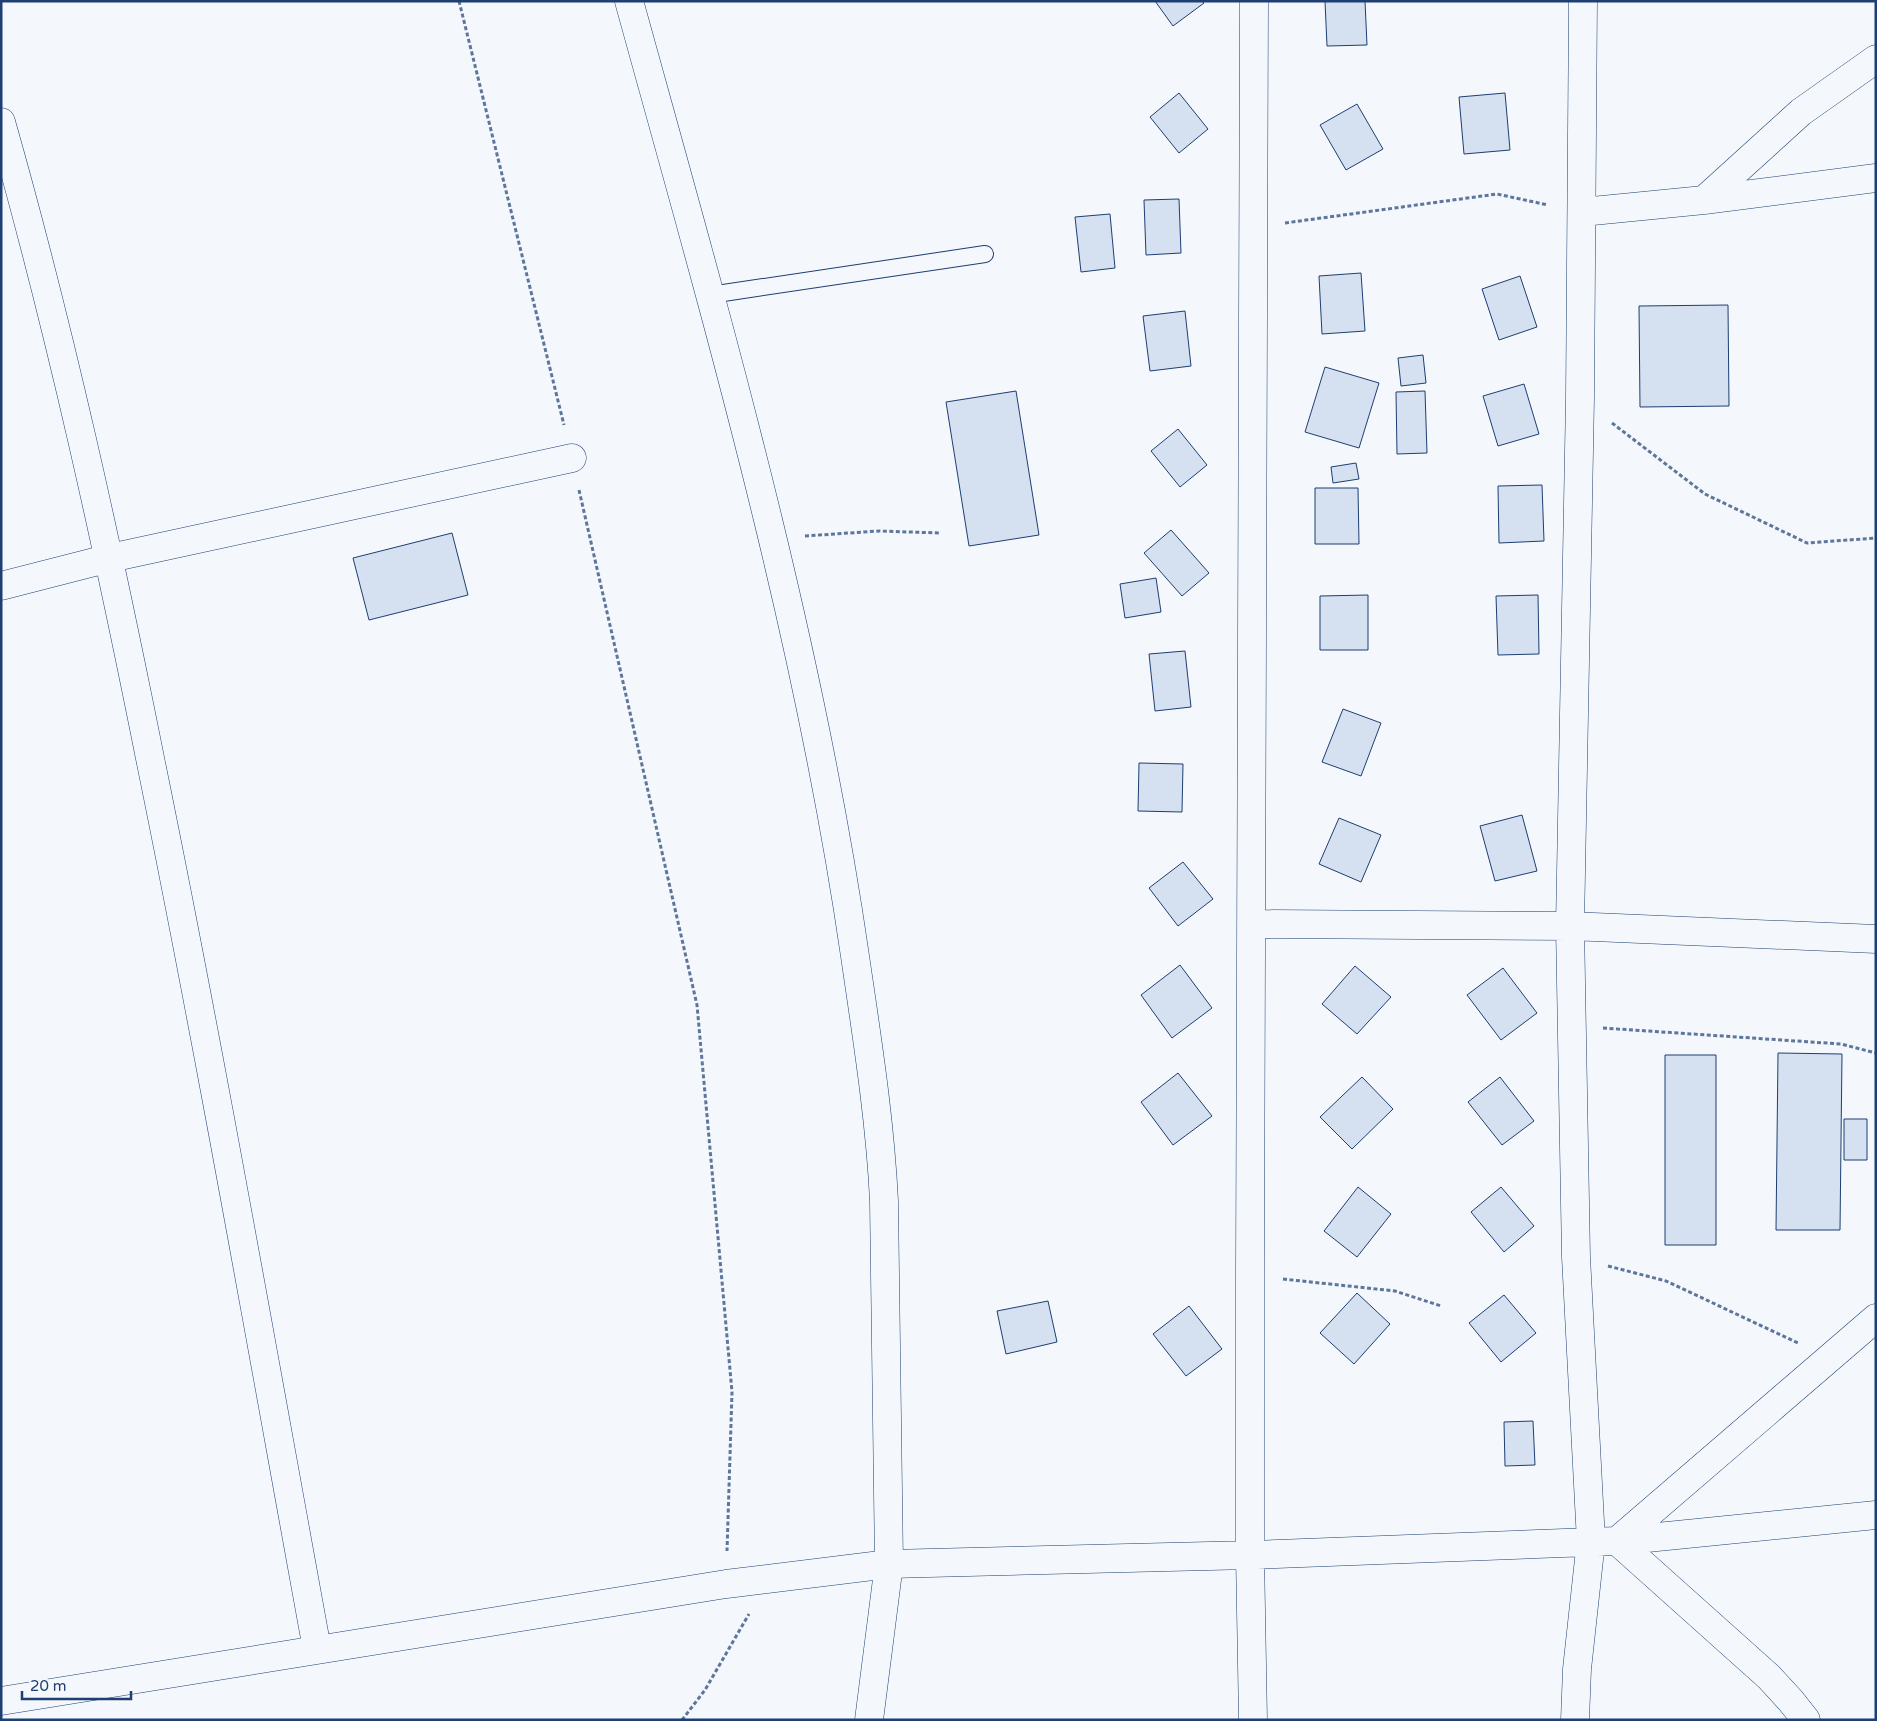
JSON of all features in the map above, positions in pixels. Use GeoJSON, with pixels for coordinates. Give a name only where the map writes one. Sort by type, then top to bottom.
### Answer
{"type":"FeatureCollection","features":[{"type":"Feature","properties":{"kind":"street"},"geometry":{"type":"LineString","coordinates":[[629,1],[710,295],[772,538],[804,676],[849,911],[878,1113],[882,1149],[884,1201],[889,1564],[869,1720]]}},
{"type":"Feature","properties":{"kind":"street"},"geometry":{"type":"LineString","coordinates":[[1253,1720],[1250,1555],[1250,1275],[1254,1]]}},
{"type":"Feature","properties":{"kind":"street"},"geometry":{"type":"LineString","coordinates":[[1575,1720],[1577,1669],[1604,1541],[1576,1257],[1570,926],[1580,398],[1584,1]]}},
{"type":"Feature","properties":{"kind":"street"},"geometry":{"type":"LineString","coordinates":[[1704,200],[1801,112],[1876,59]]}},
{"type":"Feature","properties":{"kind":"street"},"geometry":{"type":"LineString","coordinates":[[1,122],[25,207],[110,558],[184,927],[317,1649]]}},
{"type":"Feature","properties":{"kind":"street"},"geometry":{"type":"LineString","coordinates":[[1582,212],[1704,200],[1876,178]]}},
{"type":"Feature","properties":{"kind":"street"},"geometry":{"type":"LineString","coordinates":[[1,586],[110,558],[572,458]]}},
{"type":"Feature","properties":{"kind":"street"},"geometry":{"type":"LineString","coordinates":[[1251,924],[1570,926],[1876,939]]}},
{"type":"Feature","properties":{"kind":"street"},"geometry":{"type":"LineString","coordinates":[[1604,1541],[1830,1358],[1876,1318]]}},
{"type":"Feature","properties":{"kind":"street"},"geometry":{"type":"LineString","coordinates":[[1,1701],[726,1584],[889,1564],[1250,1555],[1604,1541],[1876,1515]]}},
{"type":"Feature","properties":{"kind":"street"},"geometry":{"type":"LineString","coordinates":[[1604,1541],[1769,1677],[1806,1720]]}},
{"type":"Feature","properties":{"kind":"lane"},"geometry":{"type":"LineString","coordinates":[[710,295],[986,254]]}},
{"type":"Feature","properties":{"kind":"path"},"geometry":{"type":"LineString","coordinates":[[459,1],[572,458],[697,1006],[732,1392],[726,1584]]}},
{"type":"Feature","properties":{"kind":"path"},"geometry":{"type":"LineString","coordinates":[[1252,228],[1497,194],[1582,212]]}},
{"type":"Feature","properties":{"kind":"path"},"geometry":{"type":"LineString","coordinates":[[1580,398],[1705,494],[1807,543],[1876,538]]}},
{"type":"Feature","properties":{"kind":"path"},"geometry":{"type":"LineString","coordinates":[[772,538],[879,531],[940,533]]}},
{"type":"Feature","properties":{"kind":"path"},"geometry":{"type":"LineString","coordinates":[[1573,1026],[1841,1044],[1876,1052]]}},
{"type":"Feature","properties":{"kind":"path"},"geometry":{"type":"LineString","coordinates":[[1576,1257],[1666,1281],[1830,1358]]}},
{"type":"Feature","properties":{"kind":"path"},"geometry":{"type":"LineString","coordinates":[[1250,1275],[1395,1291],[1441,1306]]}},
{"type":"Feature","properties":{"kind":"path"},"geometry":{"type":"LineString","coordinates":[[682,1720],[705,1690],[769,1579]]}},
{"type":"Feature","properties":{"kind":"building"},"geometry":{"type":"Polygon","coordinates":[[[1155,1],[1202,1],[1204,3],[1173,26],[1155,1]]]}},
{"type":"Feature","properties":{"kind":"building"},"geometry":{"type":"Polygon","coordinates":[[[1325,1],[1365,1],[1367,45],[1327,46],[1325,1]]]}},
{"type":"Feature","properties":{"kind":"building"},"geometry":{"type":"Polygon","coordinates":[[[1179,93],[1208,129],[1179,153],[1150,117],[1179,93]]]}},
{"type":"Feature","properties":{"kind":"building"},"geometry":{"type":"Polygon","coordinates":[[[1505,93],[1510,150],[1464,154],[1459,97],[1505,93]]]}},
{"type":"Feature","properties":{"kind":"building"},"geometry":{"type":"Polygon","coordinates":[[[1357,104],[1383,149],[1346,170],[1320,125],[1357,104]]]}},
{"type":"Feature","properties":{"kind":"building"},"geometry":{"type":"Polygon","coordinates":[[[1179,199],[1181,253],[1146,255],[1144,200],[1179,199]]]}},
{"type":"Feature","properties":{"kind":"building"},"geometry":{"type":"Polygon","coordinates":[[[1110,214],[1115,268],[1081,272],[1075,217],[1110,214]]]}},
{"type":"Feature","properties":{"kind":"building"},"geometry":{"type":"Polygon","coordinates":[[[1361,273],[1365,331],[1322,334],[1319,276],[1361,273]]]}},
{"type":"Feature","properties":{"kind":"building"},"geometry":{"type":"Polygon","coordinates":[[[1520,276],[1537,327],[1499,340],[1482,289],[1520,276]]]}},
{"type":"Feature","properties":{"kind":"building"},"geometry":{"type":"Polygon","coordinates":[[[1728,305],[1729,406],[1640,407],[1639,306],[1728,305]]]}},
{"type":"Feature","properties":{"kind":"building"},"geometry":{"type":"Polygon","coordinates":[[[1185,311],[1191,366],[1150,371],[1143,316],[1185,311]]]}},
{"type":"Feature","properties":{"kind":"building"},"geometry":{"type":"Polygon","coordinates":[[[1423,355],[1426,383],[1401,386],[1398,358],[1423,355]]]}},
{"type":"Feature","properties":{"kind":"building"},"geometry":{"type":"Polygon","coordinates":[[[1325,367],[1379,383],[1359,448],[1305,432],[1325,367]]]}},
{"type":"Feature","properties":{"kind":"building"},"geometry":{"type":"Polygon","coordinates":[[[1524,384],[1539,434],[1498,446],[1483,396],[1524,384]]]}},
{"type":"Feature","properties":{"kind":"building"},"geometry":{"type":"Polygon","coordinates":[[[1016,391],[1039,535],[969,546],[946,402],[1016,391]]]}},
{"type":"Feature","properties":{"kind":"building"},"geometry":{"type":"Polygon","coordinates":[[[1425,391],[1427,453],[1397,454],[1396,392],[1425,391]]]}},
{"type":"Feature","properties":{"kind":"building"},"geometry":{"type":"Polygon","coordinates":[[[1178,429],[1207,465],[1180,487],[1151,451],[1178,429]]]}},
{"type":"Feature","properties":{"kind":"building"},"geometry":{"type":"Polygon","coordinates":[[[1356,463],[1359,479],[1333,483],[1331,467],[1356,463]]]}},
{"type":"Feature","properties":{"kind":"building"},"geometry":{"type":"Polygon","coordinates":[[[1542,485],[1544,541],[1499,543],[1498,486],[1542,485]]]}},
{"type":"Feature","properties":{"kind":"building"},"geometry":{"type":"Polygon","coordinates":[[[1315,488],[1358,488],[1359,544],[1315,544],[1315,488]]]}},
{"type":"Feature","properties":{"kind":"building"},"geometry":{"type":"Polygon","coordinates":[[[1171,530],[1209,573],[1182,596],[1144,553],[1171,530]]]}},
{"type":"Feature","properties":{"kind":"building"},"geometry":{"type":"Polygon","coordinates":[[[452,533],[468,595],[369,620],[353,558],[452,533]]]}},
{"type":"Feature","properties":{"kind":"building"},"geometry":{"type":"Polygon","coordinates":[[[1156,578],[1161,612],[1125,618],[1120,584],[1156,578]]]}},
{"type":"Feature","properties":{"kind":"building"},"geometry":{"type":"Polygon","coordinates":[[[1368,595],[1368,650],[1320,650],[1320,596],[1368,595]]]}},
{"type":"Feature","properties":{"kind":"building"},"geometry":{"type":"Polygon","coordinates":[[[1538,595],[1539,654],[1498,655],[1496,596],[1538,595]]]}},
{"type":"Feature","properties":{"kind":"building"},"geometry":{"type":"Polygon","coordinates":[[[1185,651],[1191,707],[1155,711],[1149,654],[1185,651]]]}},
{"type":"Feature","properties":{"kind":"building"},"geometry":{"type":"Polygon","coordinates":[[[1343,709],[1381,723],[1361,776],[1322,762],[1343,709]]]}},
{"type":"Feature","properties":{"kind":"building"},"geometry":{"type":"Polygon","coordinates":[[[1139,763],[1183,764],[1182,812],[1138,811],[1139,763]]]}},
{"type":"Feature","properties":{"kind":"building"},"geometry":{"type":"Polygon","coordinates":[[[1522,815],[1537,871],[1495,881],[1480,826],[1522,815]]]}},
{"type":"Feature","properties":{"kind":"building"},"geometry":{"type":"Polygon","coordinates":[[[1339,818],[1381,835],[1361,882],[1319,864],[1339,818]]]}},
{"type":"Feature","properties":{"kind":"building"},"geometry":{"type":"Polygon","coordinates":[[[1183,862],[1213,899],[1178,926],[1149,888],[1183,862]]]}},
{"type":"Feature","properties":{"kind":"building"},"geometry":{"type":"Polygon","coordinates":[[[1180,965],[1212,1008],[1172,1038],[1141,995],[1180,965]]]}},
{"type":"Feature","properties":{"kind":"building"},"geometry":{"type":"Polygon","coordinates":[[[1355,966],[1391,997],[1357,1034],[1322,1004],[1355,966]]]}},
{"type":"Feature","properties":{"kind":"building"},"geometry":{"type":"Polygon","coordinates":[[[1503,968],[1537,1013],[1501,1040],[1467,995],[1503,968]]]}},
{"type":"Feature","properties":{"kind":"building"},"geometry":{"type":"Polygon","coordinates":[[[1778,1053],[1842,1054],[1840,1230],[1776,1230],[1778,1053]]]}},
{"type":"Feature","properties":{"kind":"building"},"geometry":{"type":"Polygon","coordinates":[[[1665,1055],[1716,1055],[1716,1245],[1665,1245],[1665,1055]]]}},
{"type":"Feature","properties":{"kind":"building"},"geometry":{"type":"Polygon","coordinates":[[[1178,1073],[1212,1116],[1173,1145],[1141,1102],[1178,1073]]]}},
{"type":"Feature","properties":{"kind":"building"},"geometry":{"type":"Polygon","coordinates":[[[1362,1077],[1393,1109],[1352,1149],[1320,1117],[1362,1077]]]}},
{"type":"Feature","properties":{"kind":"building"},"geometry":{"type":"Polygon","coordinates":[[[1500,1077],[1534,1121],[1502,1145],[1468,1102],[1500,1077]]]}},
{"type":"Feature","properties":{"kind":"building"},"geometry":{"type":"Polygon","coordinates":[[[1844,1119],[1867,1119],[1867,1160],[1844,1160],[1844,1119]]]}},
{"type":"Feature","properties":{"kind":"building"},"geometry":{"type":"Polygon","coordinates":[[[1358,1187],[1391,1214],[1357,1257],[1324,1231],[1358,1187]]]}},
{"type":"Feature","properties":{"kind":"building"},"geometry":{"type":"Polygon","coordinates":[[[1501,1187],[1534,1226],[1504,1252],[1471,1212],[1501,1187]]]}},
{"type":"Feature","properties":{"kind":"building"},"geometry":{"type":"Polygon","coordinates":[[[1357,1293],[1390,1324],[1354,1364],[1320,1333],[1357,1293]]]}},
{"type":"Feature","properties":{"kind":"building"},"geometry":{"type":"Polygon","coordinates":[[[1504,1295],[1536,1333],[1501,1362],[1469,1323],[1504,1295]]]}},
{"type":"Feature","properties":{"kind":"building"},"geometry":{"type":"Polygon","coordinates":[[[1048,1301],[1057,1342],[1006,1354],[997,1311],[1048,1301]]]}},
{"type":"Feature","properties":{"kind":"building"},"geometry":{"type":"Polygon","coordinates":[[[1189,1306],[1222,1349],[1186,1376],[1153,1334],[1189,1306]]]}},
{"type":"Feature","properties":{"kind":"building"},"geometry":{"type":"Polygon","coordinates":[[[1533,1421],[1535,1465],[1505,1466],[1504,1422],[1533,1421]]]}}]}
